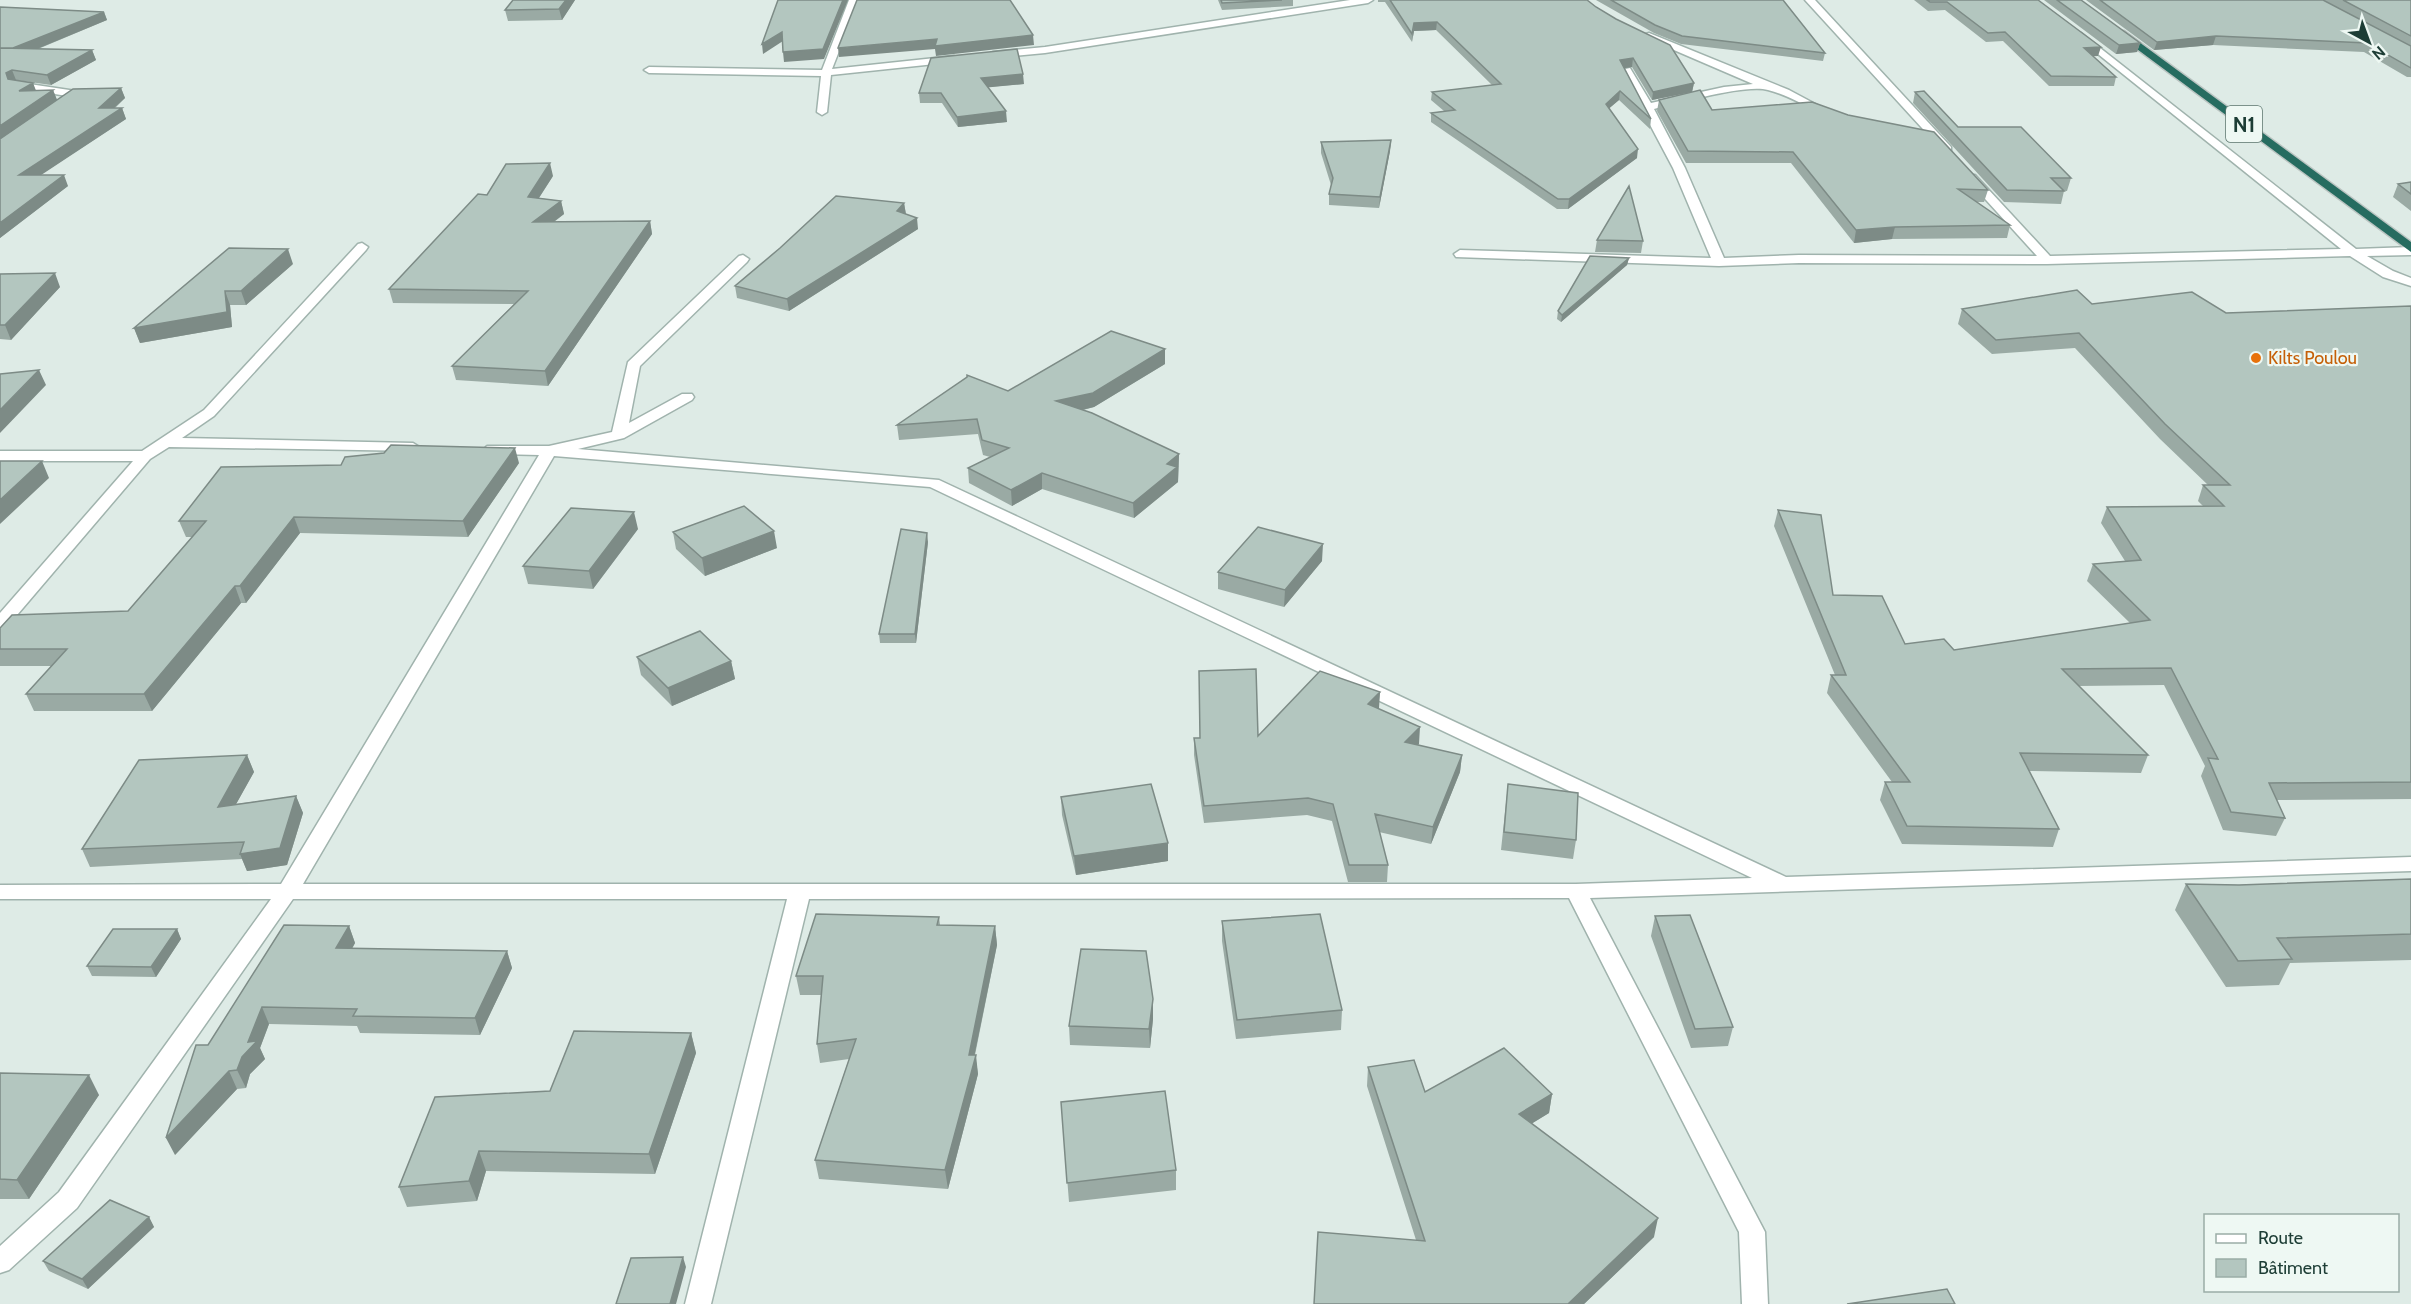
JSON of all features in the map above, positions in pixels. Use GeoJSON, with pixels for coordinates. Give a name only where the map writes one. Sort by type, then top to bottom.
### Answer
{"type":"FeatureCollection","features":[{"type":"Feature","properties":{"kind":"highway","name":"N1"},"geometry":{"type":"LineString","coordinates":[[2114,28],[2411,250]]}},
{"type":"Feature","properties":{"kind":"street"},"geometry":{"type":"LineString","coordinates":[[822,112],[826,73],[854,0]]}},
{"type":"Feature","properties":{"kind":"street"},"geometry":{"type":"LineString","coordinates":[[987,56],[1056,48],[1368,0]]}},
{"type":"Feature","properties":{"kind":"street"},"geometry":{"type":"LineString","coordinates":[[1810,0],[2047,260]]}},
{"type":"Feature","properties":{"kind":"street"},"geometry":{"type":"LineString","coordinates":[[2072,29],[2352,252],[2388,274],[2411,282]]}},
{"type":"Feature","properties":{"kind":"street"},"geometry":{"type":"LineString","coordinates":[[1634,30],[1785,92],[1820,111],[1841,118]]}},
{"type":"Feature","properties":{"kind":"street"},"geometry":{"type":"LineString","coordinates":[[649,70],[826,73],[964,58]]}},
{"type":"Feature","properties":{"kind":"street"},"geometry":{"type":"LineString","coordinates":[[1626,70],[1679,168],[1719,262]]}},
{"type":"Feature","properties":{"kind":"street"},"geometry":{"type":"LineString","coordinates":[[16,85],[76,94],[55,111]]}},
{"type":"Feature","properties":{"kind":"street"},"geometry":{"type":"LineString","coordinates":[[1648,107],[1724,90],[1766,86]]}},
{"type":"Feature","properties":{"kind":"street"},"geometry":{"type":"LineString","coordinates":[[1915,135],[1936,138]]}},
{"type":"Feature","properties":{"kind":"street"},"geometry":{"type":"LineString","coordinates":[[0,624],[145,456],[209,413],[362,247]]}},
{"type":"Feature","properties":{"kind":"street"},"geometry":{"type":"LineString","coordinates":[[1460,254],[1719,262],[1799,259],[2047,260],[2411,250]]}},
{"type":"Feature","properties":{"kind":"street"},"geometry":{"type":"LineString","coordinates":[[619,435],[633,365],[743,259]]}},
{"type":"Feature","properties":{"kind":"street"},"geometry":{"type":"LineString","coordinates":[[0,1262],[68,1200],[288,891],[549,451],[619,435],[687,397]]}},
{"type":"Feature","properties":{"kind":"street"},"geometry":{"type":"LineString","coordinates":[[166,442],[429,448]]}},
{"type":"Feature","properties":{"kind":"street"},"geometry":{"type":"LineString","coordinates":[[477,449],[549,451],[933,483],[1783,884]]}},
{"type":"Feature","properties":{"kind":"street"},"geometry":{"type":"LineString","coordinates":[[0,456],[145,456]]}},
{"type":"Feature","properties":{"kind":"street"},"geometry":{"type":"LineString","coordinates":[[0,892],[1576,891],[2411,864]]}},
{"type":"Feature","properties":{"kind":"street"},"geometry":{"type":"LineString","coordinates":[[698,1304],[800,891]]}},
{"type":"Feature","properties":{"kind":"street"},"geometry":{"type":"LineString","coordinates":[[1576,891],[1752,1232],[1755,1304]]}},
{"type":"Feature","properties":{"kind":"building"},"geometry":{"type":"Polygon","coordinates":[[[513,0],[566,0],[559,9],[505,10],[513,0]]]}},
{"type":"Feature","properties":{"kind":"building"},"geometry":{"type":"Polygon","coordinates":[[[778,0],[843,0],[823,49],[783,52],[782,32],[762,44],[778,0]]]}},
{"type":"Feature","properties":{"kind":"building"},"geometry":{"type":"Polygon","coordinates":[[[857,0],[1010,0],[1033,35],[935,46],[937,39],[838,48],[857,0]]]}},
{"type":"Feature","properties":{"kind":"building"},"geometry":{"type":"Polygon","coordinates":[[[1221,0],[1282,0],[1222,3],[1221,0]]]}},
{"type":"Feature","properties":{"kind":"building"},"geometry":{"type":"Polygon","coordinates":[[[1390,0],[1587,0],[1616,19],[1670,45],[1694,83],[1653,92],[1633,58],[1620,60],[1651,119],[1620,91],[1606,104],[1638,149],[1569,199],[1558,199],[1431,113],[1455,110],[1432,92],[1501,84],[1437,22],[1414,23],[1412,34],[1390,0]]]}},
{"type":"Feature","properties":{"kind":"building"},"geometry":{"type":"Polygon","coordinates":[[[1611,0],[1783,0],[1825,53],[1682,36],[1655,25],[1611,0]]]}},
{"type":"Feature","properties":{"kind":"building"},"geometry":{"type":"Polygon","coordinates":[[[1927,0],[2038,0],[2101,47],[2084,48],[2116,77],[2051,76],[2005,32],[1988,33],[1947,2],[1927,0]]]}},
{"type":"Feature","properties":{"kind":"building"},"geometry":{"type":"Polygon","coordinates":[[[2057,0],[2081,0],[2140,43],[2119,45],[2057,0]]]}},
{"type":"Feature","properties":{"kind":"building"},"geometry":{"type":"Polygon","coordinates":[[[2100,0],[2323,0],[2411,46],[2411,68],[2367,43],[2216,36],[2157,42],[2100,0]]]}},
{"type":"Feature","properties":{"kind":"building"},"geometry":{"type":"Polygon","coordinates":[[[2343,0],[2411,0],[2411,36],[2343,0]]]}},
{"type":"Feature","properties":{"kind":"building"},"geometry":{"type":"Polygon","coordinates":[[[0,7],[104,12],[13,48],[0,48],[0,7]]]}},
{"type":"Feature","properties":{"kind":"building"},"geometry":{"type":"Polygon","coordinates":[[[0,48],[92,50],[47,75],[12,70],[6,73],[8,79],[33,83],[19,91],[53,90],[0,126],[0,48]]]}},
{"type":"Feature","properties":{"kind":"building"},"geometry":{"type":"Polygon","coordinates":[[[1017,49],[1023,74],[981,78],[1006,111],[957,117],[941,93],[919,93],[931,58],[1017,49]]]}},
{"type":"Feature","properties":{"kind":"building"},"geometry":{"type":"Polygon","coordinates":[[[121,88],[99,108],[122,108],[19,175],[64,175],[0,223],[0,139],[73,89],[121,88]]]}},
{"type":"Feature","properties":{"kind":"building"},"geometry":{"type":"Polygon","coordinates":[[[1700,90],[1712,110],[1812,102],[1848,115],[1934,132],[1988,190],[1958,189],[2010,225],[1856,230],[1793,152],[1688,151],[1659,100],[1700,90]]]}},
{"type":"Feature","properties":{"kind":"building"},"geometry":{"type":"Polygon","coordinates":[[[1924,91],[1958,127],[2021,127],[2071,178],[2051,178],[2064,191],[2007,190],[1915,92],[1924,91]]]}},
{"type":"Feature","properties":{"kind":"building"},"geometry":{"type":"Polygon","coordinates":[[[1391,140],[1380,197],[1329,194],[1333,178],[1321,142],[1391,140]]]}},
{"type":"Feature","properties":{"kind":"building"},"geometry":{"type":"Polygon","coordinates":[[[550,163],[528,197],[561,201],[533,222],[650,221],[545,371],[452,366],[528,291],[389,289],[478,194],[487,195],[506,164],[550,163]]]}},
{"type":"Feature","properties":{"kind":"building"},"geometry":{"type":"Polygon","coordinates":[[[2411,182],[2411,194],[2398,184],[2411,182]]]}},
{"type":"Feature","properties":{"kind":"building"},"geometry":{"type":"Polygon","coordinates":[[[1629,186],[1643,241],[1597,240],[1629,186]]]}},
{"type":"Feature","properties":{"kind":"building"},"geometry":{"type":"Polygon","coordinates":[[[836,196],[904,203],[897,211],[917,218],[787,299],[735,286],[780,248],[836,196]]]}},
{"type":"Feature","properties":{"kind":"building"},"geometry":{"type":"Polygon","coordinates":[[[229,248],[288,249],[241,291],[225,291],[227,312],[134,328],[229,248]]]}},
{"type":"Feature","properties":{"kind":"building"},"geometry":{"type":"Polygon","coordinates":[[[1590,256],[1629,258],[1562,315],[1558,311],[1590,256]]]}},
{"type":"Feature","properties":{"kind":"building"},"geometry":{"type":"Polygon","coordinates":[[[55,273],[5,325],[0,325],[0,274],[55,273]]]}},
{"type":"Feature","properties":{"kind":"building"},"geometry":{"type":"Polygon","coordinates":[[[2077,290],[2092,304],[2192,292],[2226,313],[2411,306],[2411,782],[2269,783],[2285,818],[2231,812],[2208,758],[2218,759],[2171,668],[2062,669],[2148,755],[2020,753],[2059,829],[1907,826],[1885,782],[1910,782],[1831,675],[1846,675],[1778,510],[1821,515],[1833,595],[1882,596],[1905,644],[1944,639],[1954,650],[2150,620],[2093,564],[2141,560],[2107,507],[2224,506],[2203,485],[2230,485],[2165,424],[2079,333],[1996,340],[1962,309],[2077,290]]]}},
{"type":"Feature","properties":{"kind":"building"},"geometry":{"type":"Polygon","coordinates":[[[1111,331],[1165,349],[1093,393],[1056,401],[1092,413],[1179,454],[1167,464],[1177,467],[1133,503],[1042,473],[1011,490],[968,468],[1009,448],[982,440],[977,419],[897,425],[967,375],[1008,391],[1111,331]]]}},
{"type":"Feature","properties":{"kind":"building"},"geometry":{"type":"Polygon","coordinates":[[[39,370],[0,410],[0,374],[39,370]]]}},
{"type":"Feature","properties":{"kind":"building"},"geometry":{"type":"Polygon","coordinates":[[[391,445],[515,448],[463,521],[294,517],[240,586],[235,586],[144,694],[26,694],[67,649],[0,649],[0,628],[12,615],[128,611],[206,521],[179,521],[221,467],[341,465],[345,457],[384,453],[391,445]]]}},
{"type":"Feature","properties":{"kind":"building"},"geometry":{"type":"Polygon","coordinates":[[[0,461],[42,461],[0,500],[0,461]]]}},
{"type":"Feature","properties":{"kind":"building"},"geometry":{"type":"Polygon","coordinates":[[[744,506],[774,531],[702,558],[673,532],[744,506]]]}},
{"type":"Feature","properties":{"kind":"building"},"geometry":{"type":"Polygon","coordinates":[[[571,508],[634,512],[589,571],[523,566],[571,508]]]}},
{"type":"Feature","properties":{"kind":"building"},"geometry":{"type":"Polygon","coordinates":[[[1258,527],[1323,544],[1285,590],[1218,572],[1258,527]]]}},
{"type":"Feature","properties":{"kind":"building"},"geometry":{"type":"Polygon","coordinates":[[[901,529],[927,533],[915,634],[879,634],[901,529]]]}},
{"type":"Feature","properties":{"kind":"building"},"geometry":{"type":"Polygon","coordinates":[[[700,631],[731,661],[668,688],[637,657],[700,631]]]}},
{"type":"Feature","properties":{"kind":"building"},"geometry":{"type":"Polygon","coordinates":[[[1256,669],[1258,736],[1320,671],[1380,692],[1368,704],[1420,727],[1405,742],[1462,755],[1433,827],[1375,814],[1388,865],[1349,865],[1333,804],[1308,798],[1204,806],[1194,738],[1200,738],[1199,671],[1256,669]]]}},
{"type":"Feature","properties":{"kind":"building"},"geometry":{"type":"Polygon","coordinates":[[[247,755],[218,807],[296,796],[280,848],[240,854],[244,842],[82,849],[139,760],[247,755]]]}},
{"type":"Feature","properties":{"kind":"building"},"geometry":{"type":"Polygon","coordinates":[[[1151,784],[1168,843],[1074,856],[1061,797],[1151,784]]]}},
{"type":"Feature","properties":{"kind":"building"},"geometry":{"type":"Polygon","coordinates":[[[1508,784],[1578,793],[1576,840],[1504,832],[1508,784]]]}},
{"type":"Feature","properties":{"kind":"building"},"geometry":{"type":"Polygon","coordinates":[[[2411,879],[2411,934],[2277,938],[2292,959],[2238,961],[2186,884],[2239,885],[2411,879]]]}},
{"type":"Feature","properties":{"kind":"building"},"geometry":{"type":"Polygon","coordinates":[[[816,914],[939,917],[937,925],[995,926],[969,1055],[976,1055],[945,1170],[815,1160],[856,1039],[817,1044],[823,976],[796,976],[816,914]]]}},
{"type":"Feature","properties":{"kind":"building"},"geometry":{"type":"Polygon","coordinates":[[[1320,914],[1342,1010],[1237,1020],[1222,921],[1320,914]]]}},
{"type":"Feature","properties":{"kind":"building"},"geometry":{"type":"Polygon","coordinates":[[[1690,915],[1733,1027],[1695,1029],[1655,916],[1690,915]]]}},
{"type":"Feature","properties":{"kind":"building"},"geometry":{"type":"Polygon","coordinates":[[[284,925],[349,926],[336,948],[507,951],[475,1018],[353,1016],[357,1009],[262,1007],[248,1042],[257,1041],[242,1057],[237,1070],[229,1071],[166,1138],[196,1045],[208,1045],[284,925]]]}},
{"type":"Feature","properties":{"kind":"building"},"geometry":{"type":"Polygon","coordinates":[[[113,929],[177,929],[151,967],[87,966],[113,929]]]}},
{"type":"Feature","properties":{"kind":"building"},"geometry":{"type":"Polygon","coordinates":[[[1081,949],[1146,951],[1153,999],[1149,1029],[1069,1026],[1081,949]]]}},
{"type":"Feature","properties":{"kind":"building"},"geometry":{"type":"Polygon","coordinates":[[[574,1031],[691,1033],[649,1154],[479,1151],[469,1181],[399,1187],[435,1097],[550,1091],[574,1031]]]}},
{"type":"Feature","properties":{"kind":"building"},"geometry":{"type":"Polygon","coordinates":[[[1504,1048],[1552,1094],[1519,1114],[1658,1218],[1568,1304],[1314,1304],[1318,1232],[1425,1241],[1368,1067],[1414,1060],[1425,1092],[1504,1048]]]}},
{"type":"Feature","properties":{"kind":"building"},"geometry":{"type":"Polygon","coordinates":[[[0,1073],[89,1075],[17,1180],[0,1179],[0,1073]]]}},
{"type":"Feature","properties":{"kind":"building"},"geometry":{"type":"Polygon","coordinates":[[[1165,1091],[1176,1170],[1067,1183],[1061,1102],[1165,1091]]]}},
{"type":"Feature","properties":{"kind":"building"},"geometry":{"type":"Polygon","coordinates":[[[110,1200],[149,1217],[82,1279],[43,1261],[110,1200]]]}},
{"type":"Feature","properties":{"kind":"building"},"geometry":{"type":"Polygon","coordinates":[[[683,1257],[670,1304],[616,1304],[631,1258],[683,1257]]]}},
{"type":"Feature","properties":{"kind":"building"},"geometry":{"type":"Polygon","coordinates":[[[1947,1289],[1955,1304],[1847,1304],[1947,1289]]]}},
{"type":"Feature","properties":{"kind":"place","name":"Kilts Poulou"},"geometry":{"type":"Point","coordinates":[2256,358]}}]}
